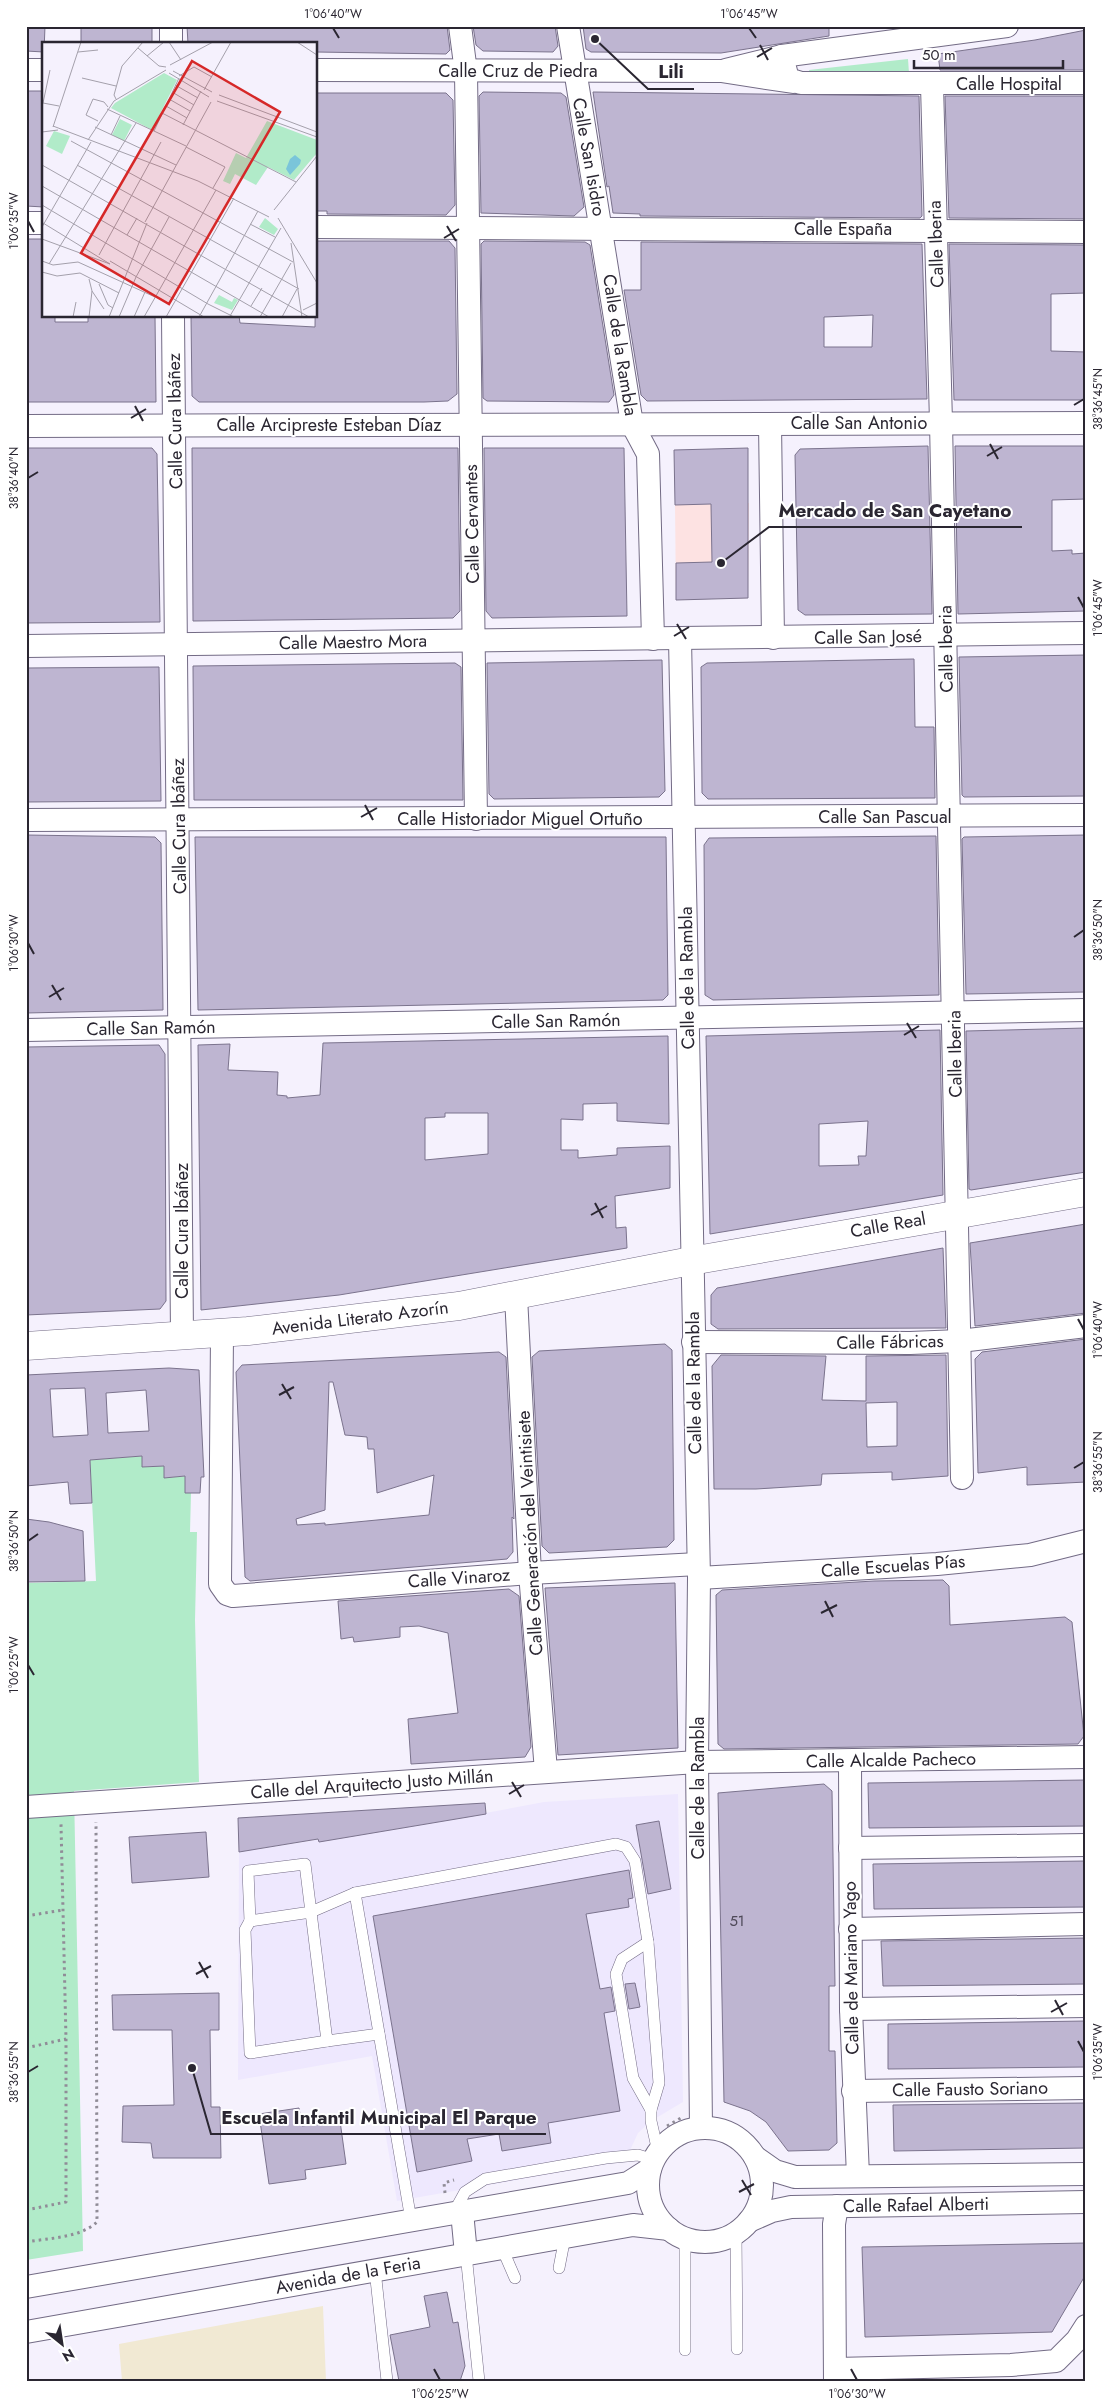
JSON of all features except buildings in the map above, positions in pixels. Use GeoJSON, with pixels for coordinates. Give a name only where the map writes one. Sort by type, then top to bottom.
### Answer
{"type":"FeatureCollection","features":[{"type":"Feature","properties":{"kind":"main road","name":"Calle Real"},"geometry":{"type":"LineString","coordinates":[[691,1261],[1086,1192]]}},
{"type":"Feature","properties":{"kind":"main road","name":"Avenida Literato Azorín"},"geometry":{"type":"LineString","coordinates":[[26,1346],[222,1334],[397,1314],[516,1296],[691,1261]]}},
{"type":"Feature","properties":{"kind":"street"},"geometry":{"type":"LineString","coordinates":[[171,26],[171,42]]}},
{"type":"Feature","properties":{"kind":"street","name":"Calle Cervantes"},"geometry":{"type":"LineString","coordinates":[[460,26],[466,72],[476,819]]}},
{"type":"Feature","properties":{"kind":"street","name":"Calle San Isidro"},"geometry":{"type":"LineString","coordinates":[[568,26],[601,228]]}},
{"type":"Feature","properties":{"kind":"street","name":"Calle Cruz de Piedra"},"geometry":{"type":"LineString","coordinates":[[720,72],[782,56],[910,33],[1007,26]]}},
{"type":"Feature","properties":{"kind":"street"},"geometry":{"type":"LineString","coordinates":[[782,56],[785,74],[793,82]]}},
{"type":"Feature","properties":{"kind":"street"},"geometry":{"type":"LineString","coordinates":[[26,70],[42,70]]}},
{"type":"Feature","properties":{"kind":"street","name":"Calle Cruz de Piedra"},"geometry":{"type":"LineString","coordinates":[[318,70],[720,72],[793,82],[932,85]]}},
{"type":"Feature","properties":{"kind":"street","name":"Calle Hospital"},"geometry":{"type":"LineString","coordinates":[[932,85],[1086,83]]}},
{"type":"Feature","properties":{"kind":"street","name":"Calle Iberia"},"geometry":{"type":"LineString","coordinates":[[932,85],[950,817],[962,1478]]}},
{"type":"Feature","properties":{"kind":"street"},"geometry":{"type":"LineString","coordinates":[[26,223],[42,223]]}},
{"type":"Feature","properties":{"kind":"street","name":"Calle España"},"geometry":{"type":"LineString","coordinates":[[318,227],[1086,232]]}},
{"type":"Feature","properties":{"kind":"street","name":"Calle de la Rambla"},"geometry":{"type":"LineString","coordinates":[[601,228],[632,424],[648,454],[652,639]]}},
{"type":"Feature","properties":{"kind":"street","name":"Calle Cura Ibáñez"},"geometry":{"type":"LineString","coordinates":[[173,318],[178,644],[182,1335]]}},
{"type":"Feature","properties":{"kind":"street","name":"Calle San Antonio"},"geometry":{"type":"LineString","coordinates":[[632,424],[1086,423]]}},
{"type":"Feature","properties":{"kind":"street","name":"Calle Arcipreste Esteban Díaz"},"geometry":{"type":"LineString","coordinates":[[26,426],[632,424]]}},
{"type":"Feature","properties":{"kind":"street"},"geometry":{"type":"LineString","coordinates":[[770,424],[773,638]]}},
{"type":"Feature","properties":{"kind":"street","name":"Calle San José"},"geometry":{"type":"LineString","coordinates":[[680,639],[1086,633]]}},
{"type":"Feature","properties":{"kind":"street","name":"Calle de la Rambla"},"geometry":{"type":"LineString","coordinates":[[680,639],[691,1261],[699,1571],[697,1762],[702,2128]]}},
{"type":"Feature","properties":{"kind":"street","name":"Calle Maestro Mora"},"geometry":{"type":"LineString","coordinates":[[26,646],[680,639]]}},
{"type":"Feature","properties":{"kind":"street","name":"Calle San Pascual"},"geometry":{"type":"LineString","coordinates":[[684,818],[1086,815]]}},
{"type":"Feature","properties":{"kind":"street","name":"Calle Historiador Miguel Ortuño"},"geometry":{"type":"LineString","coordinates":[[26,820],[684,818]]}},
{"type":"Feature","properties":{"kind":"street","name":"Calle San Ramón"},"geometry":{"type":"LineString","coordinates":[[26,1030],[954,1014],[1086,1010]]}},
{"type":"Feature","properties":{"kind":"street","name":"Calle Generación del Veintisiete"},"geometry":{"type":"LineString","coordinates":[[516,1296],[530,1573],[546,1771]]}},
{"type":"Feature","properties":{"kind":"street","name":"Calle Fábricas"},"geometry":{"type":"LineString","coordinates":[[693,1342],[910,1343],[960,1341],[1086,1326]]}},
{"type":"Feature","properties":{"kind":"street","name":"Calle Vinaroz"},"geometry":{"type":"LineString","coordinates":[[222,1334],[220,1584],[223,1589],[233,1596],[530,1573],[699,1571]]}},
{"type":"Feature","properties":{"kind":"street","name":"Calle Escuelas Pías"},"geometry":{"type":"LineString","coordinates":[[699,1571],[937,1564],[1022,1556],[1086,1541]]}},
{"type":"Feature","properties":{"kind":"street","name":"Calle Alcalde Pacheco"},"geometry":{"type":"LineString","coordinates":[[697,1762],[1086,1757]]}},
{"type":"Feature","properties":{"kind":"street","name":"Calle de Mariano Yago"},"geometry":{"type":"LineString","coordinates":[[850,1761],[851,2009],[858,2176]]}},
{"type":"Feature","properties":{"kind":"street","name":"Calle del Arquitecto Justo Millán"},"geometry":{"type":"LineString","coordinates":[[26,1807],[101,1804],[546,1771],[697,1762]]}},
{"type":"Feature","properties":{"kind":"street"},"geometry":{"type":"LineString","coordinates":[[850,1848],[1086,1844]]}},
{"type":"Feature","properties":{"kind":"street"},"geometry":{"type":"LineString","coordinates":[[850,1929],[1086,1924]]}},
{"type":"Feature","properties":{"kind":"street"},"geometry":{"type":"LineString","coordinates":[[851,2009],[1086,2006]]}},
{"type":"Feature","properties":{"kind":"street","name":"Calle Fausto Soriano"},"geometry":{"type":"LineString","coordinates":[[853,2091],[1086,2088]]}},
{"type":"Feature","properties":{"kind":"street"},"geometry":{"type":"LineString","coordinates":[[26,2287],[628,2183],[654,2160],[670,2139],[685,2131],[702,2128],[717,2129],[732,2135],[745,2144],[754,2157],[761,2173],[762,2190],[758,2206],[742,2227],[719,2240],[702,2242],[677,2234],[658,2217],[650,2202],[648,2186],[654,2160]]}},
{"type":"Feature","properties":{"kind":"street","name":"Calle Rafael Alberti"},"geometry":{"type":"LineString","coordinates":[[754,2157],[775,2171],[795,2177],[1086,2174]]}},
{"type":"Feature","properties":{"kind":"street","name":"Calle Rafael Alberti"},"geometry":{"type":"LineString","coordinates":[[742,2227],[772,2211],[791,2208],[1086,2202]]}},
{"type":"Feature","properties":{"kind":"street"},"geometry":{"type":"LineString","coordinates":[[837,2206],[834,2224],[835,2375],[1056,2361],[1077,2340],[1086,2326]]}},
{"type":"Feature","properties":{"kind":"street"},"geometry":{"type":"LineString","coordinates":[[458,2212],[466,2254]]}},
{"type":"Feature","properties":{"kind":"street","name":"Avenida de la Feria"},"geometry":{"type":"LineString","coordinates":[[27,2330],[632,2225],[677,2234]]}},
{"type":"Feature","properties":{"kind":"lane"},"geometry":{"type":"LineString","coordinates":[[250,1921],[310,1912],[355,1893],[616,1844],[626,1847],[635,1860],[648,1942],[659,2083],[651,2110],[654,2160]]}},
{"type":"Feature","properties":{"kind":"lane"},"geometry":{"type":"LineString","coordinates":[[327,2041],[305,1864],[248,1871],[250,1921],[245,1930],[250,2053],[379,2034]]}},
{"type":"Feature","properties":{"kind":"lane"},"geometry":{"type":"LineString","coordinates":[[355,1893],[411,2220]]}},
{"type":"Feature","properties":{"kind":"lane"},"geometry":{"type":"LineString","coordinates":[[648,1942],[622,1958],[616,1974],[633,2078],[651,2110]]}},
{"type":"Feature","properties":{"kind":"lane"},"geometry":{"type":"LineString","coordinates":[[737,2349],[742,2227]]}},
{"type":"Feature","properties":{"kind":"lane"},"geometry":{"type":"LineString","coordinates":[[677,2234],[685,2350]]}},
{"type":"Feature","properties":{"kind":"lane"},"geometry":{"type":"LineString","coordinates":[[559,2268],[565,2237]]}},
{"type":"Feature","properties":{"kind":"lane"},"geometry":{"type":"LineString","coordinates":[[502,2248],[515,2278]]}},
{"type":"Feature","properties":{"kind":"lane"},"geometry":{"type":"LineString","coordinates":[[466,2254],[479,2381]]}},
{"type":"Feature","properties":{"kind":"lane"},"geometry":{"type":"LineString","coordinates":[[375,2270],[387,2381]]}},
{"type":"Feature","properties":{"kind":"path"},"geometry":{"type":"LineString","coordinates":[[26,2242],[76,2234],[89,2229],[97,2222],[101,1804]]}},
{"type":"Feature","properties":{"kind":"path"},"geometry":{"type":"LineString","coordinates":[[26,2210],[66,2202],[66,2039],[61,1818]]}},
{"type":"Feature","properties":{"kind":"path"},"geometry":{"type":"LineString","coordinates":[[26,1916],[63,1910]]}},
{"type":"Feature","properties":{"kind":"path"},"geometry":{"type":"LineString","coordinates":[[26,2048],[66,2039]]}},
{"type":"Feature","properties":{"kind":"shaded area"},"geometry":{"type":"Polygon","coordinates":[[[749,503],[748,598],[676,600],[675,505],[749,503]]]}},
{"type":"Feature","properties":{"kind":"shaded area"},"geometry":{"type":"Polygon","coordinates":[[[678,1794],[683,2102],[651,2121],[638,2133],[625,2161],[397,2201],[372,2056],[238,2080],[239,1852],[464,1817],[544,1802],[678,1794]]]}},
{"type":"Feature","properties":{"kind":"shaded area"},"geometry":{"type":"Polygon","coordinates":[[[323,2306],[326,2381],[122,2381],[119,2344],[323,2306]]]}},
{"type":"Feature","properties":{"kind":"green space"},"geometry":{"type":"Polygon","coordinates":[[[908,59],[909,73],[810,74],[809,70],[908,59]]]}},
{"type":"Feature","properties":{"kind":"green space"},"geometry":{"type":"Polygon","coordinates":[[[164,1455],[165,1478],[185,1476],[185,1492],[191,1493],[190,1532],[197,1532],[195,1620],[199,1782],[74,1791],[83,2251],[26,2260],[26,1583],[96,1581],[90,1460],[142,1456],[143,1467],[153,1467],[164,1455]]]}},
{"type":"Feature","properties":{"kind":"place","name":"Lili"},"geometry":{"type":"Point","coordinates":[595,39]}},
{"type":"Feature","properties":{"kind":"place","name":"Mercado de San Cayetano"},"geometry":{"type":"Point","coordinates":[721,563]}},
{"type":"Feature","properties":{"kind":"place","name":"Escuela Infantil Municipal El Parque"},"geometry":{"type":"Point","coordinates":[192,2068]}}]}
